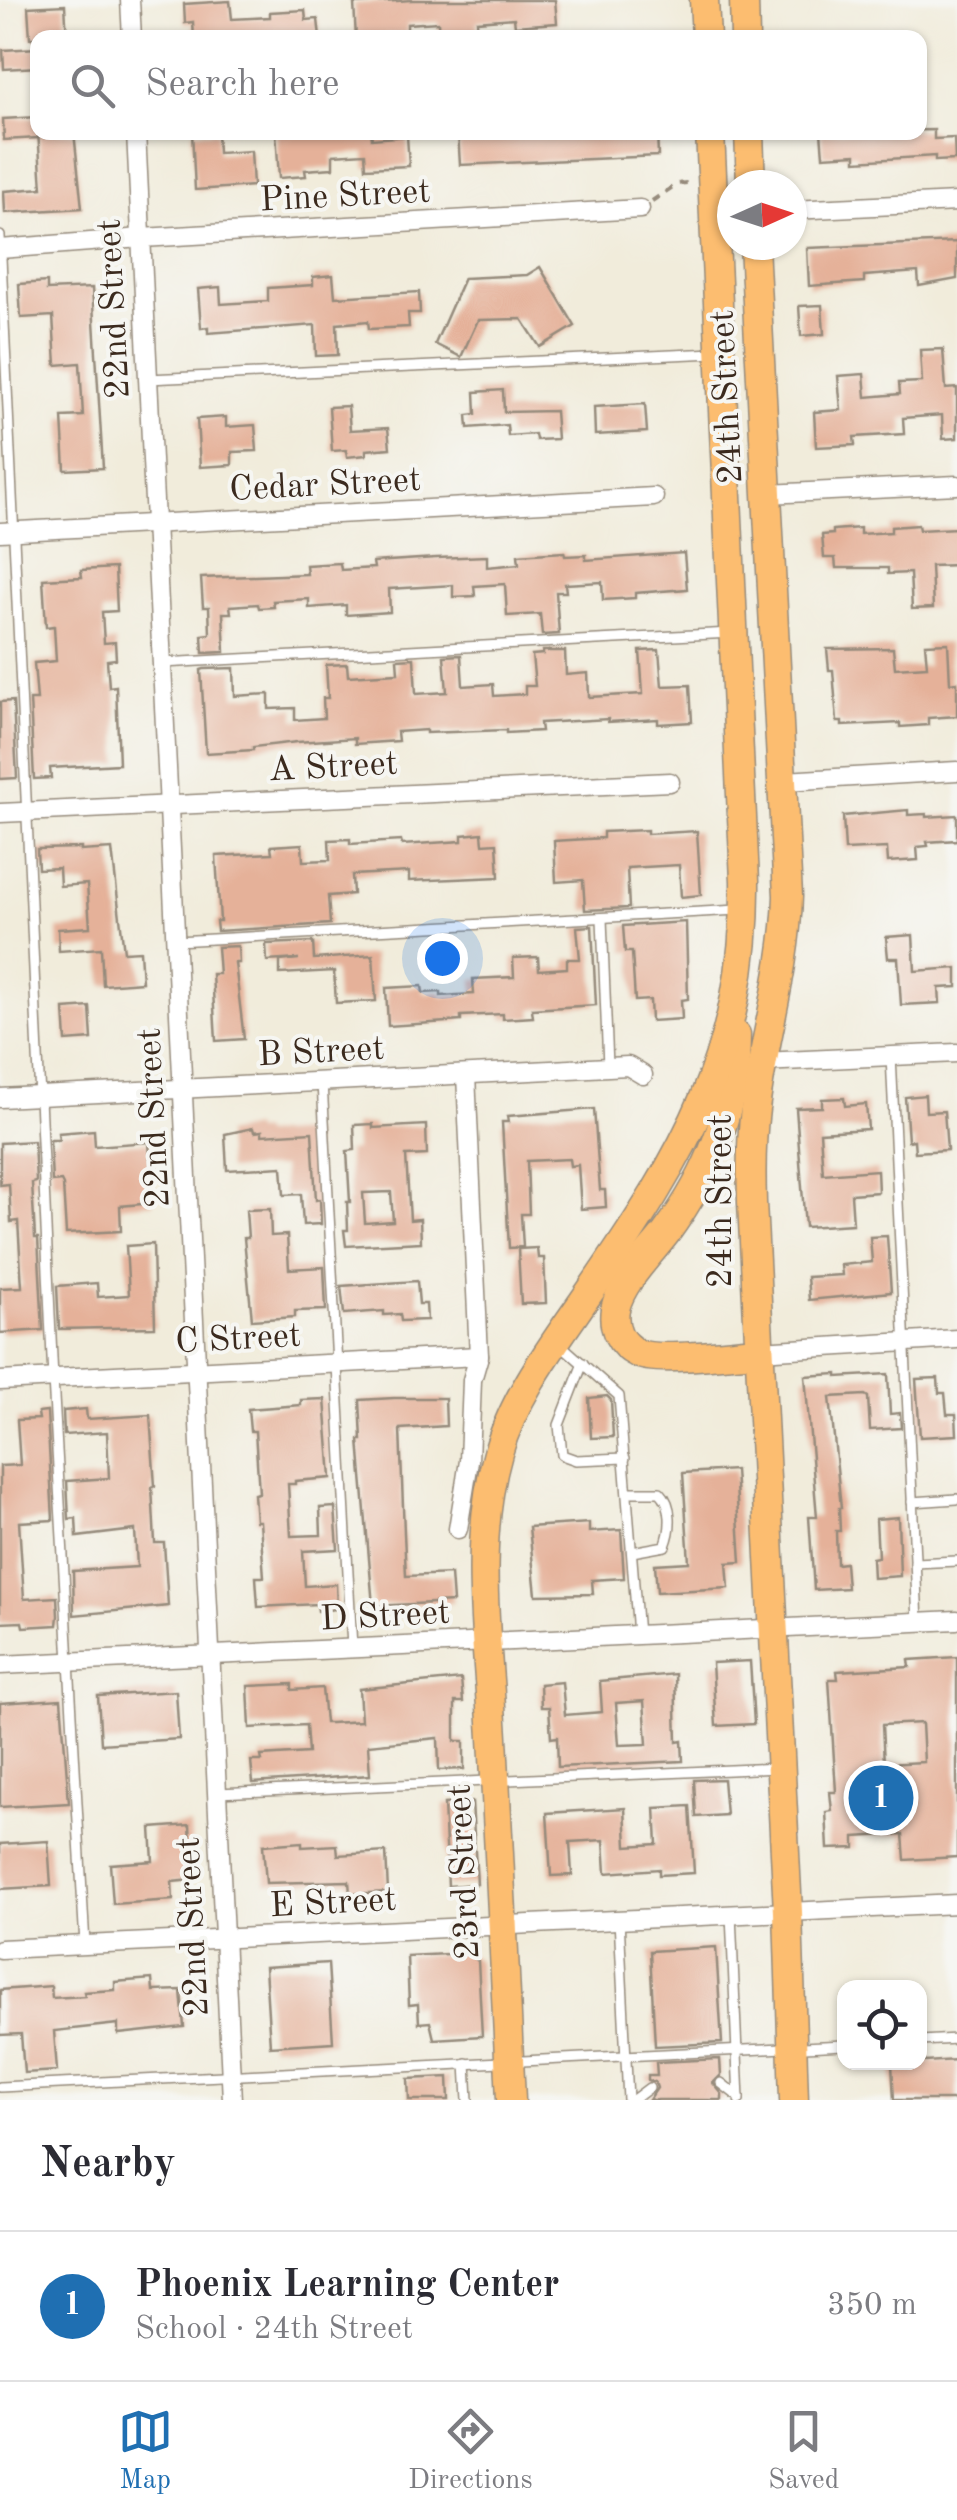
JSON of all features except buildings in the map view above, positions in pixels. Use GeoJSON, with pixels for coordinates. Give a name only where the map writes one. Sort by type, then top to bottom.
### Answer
{"type":"FeatureCollection","features":[{"type":"Feature","properties":{"kind":"main road"},"geometry":{"type":"LineString","coordinates":[[704,0],[706,30]]}},
{"type":"Feature","properties":{"kind":"main road"},"geometry":{"type":"LineString","coordinates":[[744,0],[746,30]]}},
{"type":"Feature","properties":{"kind":"main road","name":"24th Street"},"geometry":{"type":"LineString","coordinates":[[488,1641],[485,1544],[494,1468],[510,1419],[556,1341],[676,1160],[718,1066],[736,993],[746,910],[710,140]]}},
{"type":"Feature","properties":{"kind":"main road"},"geometry":{"type":"LineString","coordinates":[[749,140],[750,170]]}},
{"type":"Feature","properties":{"kind":"main road","name":"24th Street"},"geometry":{"type":"LineString","coordinates":[[755,260],[784,781],[787,926],[751,1148],[794,2100]]}},
{"type":"Feature","properties":{"kind":"main road"},"geometry":{"type":"LineString","coordinates":[[736,993],[736,1076],[728,1109],[686,1204],[618,1301],[615,1328],[626,1346],[643,1356],[759,1351]]}},
{"type":"Feature","properties":{"kind":"main road","name":"23rd Street"},"geometry":{"type":"LineString","coordinates":[[488,1641],[511,2100]]}},
{"type":"Feature","properties":{"kind":"street"},"geometry":{"type":"LineString","coordinates":[[130,0],[132,30]]}},
{"type":"Feature","properties":{"kind":"street","name":"22nd Street"},"geometry":{"type":"LineString","coordinates":[[136,140],[232,2100]]}},
{"type":"Feature","properties":{"kind":"street"},"geometry":{"type":"LineString","coordinates":[[807,209],[957,202]]}},
{"type":"Feature","properties":{"kind":"street","name":"Pine Street"},"geometry":{"type":"LineString","coordinates":[[0,249],[640,210]]}},
{"type":"Feature","properties":{"kind":"street"},"geometry":{"type":"LineString","coordinates":[[767,494],[957,486]]}},
{"type":"Feature","properties":{"kind":"street","name":"Cedar Street"},"geometry":{"type":"LineString","coordinates":[[7,532],[654,496]]}},
{"type":"Feature","properties":{"kind":"street"},"geometry":{"type":"LineString","coordinates":[[784,781],[957,772]]}},
{"type":"Feature","properties":{"kind":"street","name":"A Street"},"geometry":{"type":"LineString","coordinates":[[0,813],[670,782]]}},
{"type":"Feature","properties":{"kind":"street"},"geometry":{"type":"LineString","coordinates":[[762,1062],[957,1053]]}},
{"type":"Feature","properties":{"kind":"street","name":"B Street"},"geometry":{"type":"LineString","coordinates":[[0,1098],[628,1066],[643,1075]]}},
{"type":"Feature","properties":{"kind":"street"},"geometry":{"type":"LineString","coordinates":[[458,1529],[469,1461],[472,1380],[479,1356],[466,1075]]}},
{"type":"Feature","properties":{"kind":"street"},"geometry":{"type":"LineString","coordinates":[[759,1351],[957,1339]]}},
{"type":"Feature","properties":{"kind":"street","name":"C Street"},"geometry":{"type":"LineString","coordinates":[[0,1381],[479,1356]]}},
{"type":"Feature","properties":{"kind":"street","name":"D Street"},"geometry":{"type":"LineString","coordinates":[[0,1665],[957,1620]]}},
{"type":"Feature","properties":{"kind":"street","name":"E Street"},"geometry":{"type":"LineString","coordinates":[[0,1949],[957,1904]]}},
{"type":"Feature","properties":{"kind":"lane"},"geometry":{"type":"LineString","coordinates":[[0,236],[7,532],[28,812],[85,1945]]}},
{"type":"Feature","properties":{"kind":"lane"},"geometry":{"type":"LineString","coordinates":[[148,378],[721,353]]}},
{"type":"Feature","properties":{"kind":"lane"},"geometry":{"type":"LineString","coordinates":[[162,663],[734,633]]}},
{"type":"Feature","properties":{"kind":"lane"},"geometry":{"type":"LineString","coordinates":[[176,940],[746,910]]}},
{"type":"Feature","properties":{"kind":"lane"},"geometry":{"type":"LineString","coordinates":[[602,919],[608,1067]]}},
{"type":"Feature","properties":{"kind":"lane"},"geometry":{"type":"LineString","coordinates":[[890,1056],[918,1622]]}},
{"type":"Feature","properties":{"kind":"lane"},"geometry":{"type":"LineString","coordinates":[[322,1082],[352,1648]]}},
{"type":"Feature","properties":{"kind":"lane"},"geometry":{"type":"LineString","coordinates":[[556,1341],[619,1396],[638,1635]]}},
{"type":"Feature","properties":{"kind":"lane"},"geometry":{"type":"LineString","coordinates":[[583,1363],[559,1425],[562,1455],[576,1460],[625,1458]]}},
{"type":"Feature","properties":{"kind":"lane"},"geometry":{"type":"LineString","coordinates":[[627,1492],[660,1492],[668,1500],[669,1510],[665,1546],[632,1552]]}},
{"type":"Feature","properties":{"kind":"lane"},"geometry":{"type":"LineString","coordinates":[[912,1502],[957,1499]]}},
{"type":"Feature","properties":{"kind":"lane"},"geometry":{"type":"LineString","coordinates":[[915,1563],[957,1561]]}},
{"type":"Feature","properties":{"kind":"lane"},"geometry":{"type":"LineString","coordinates":[[217,1794],[780,1768]]}},
{"type":"Feature","properties":{"kind":"lane"},"geometry":{"type":"LineString","coordinates":[[731,1914],[738,2099]]}},
{"type":"Feature","properties":{"kind":"lane"},"geometry":{"type":"LineString","coordinates":[[619,1920],[631,2100],[649,2088]]}},
{"type":"Feature","properties":{"kind":"lane"},"geometry":{"type":"LineString","coordinates":[[927,2041],[957,2039]]}},
{"type":"Feature","properties":{"kind":"lane"},"geometry":{"type":"LineString","coordinates":[[0,2087],[837,2046]]}},
{"type":"Feature","properties":{"kind":"lane"},"geometry":{"type":"LineString","coordinates":[[466,2063],[468,2100]]}},
{"type":"Feature","properties":{"kind":"lane"},"geometry":{"type":"LineString","coordinates":[[721,2083],[738,2099]]}},
{"type":"Feature","properties":{"kind":"path"},"geometry":{"type":"LineString","coordinates":[[640,210],[677,184],[686,183]]}},
{"type":"Feature","properties":{"kind":"place","name":"Phoenix Learning Center"},"geometry":{"type":"Point","coordinates":[881,1798]}}]}
